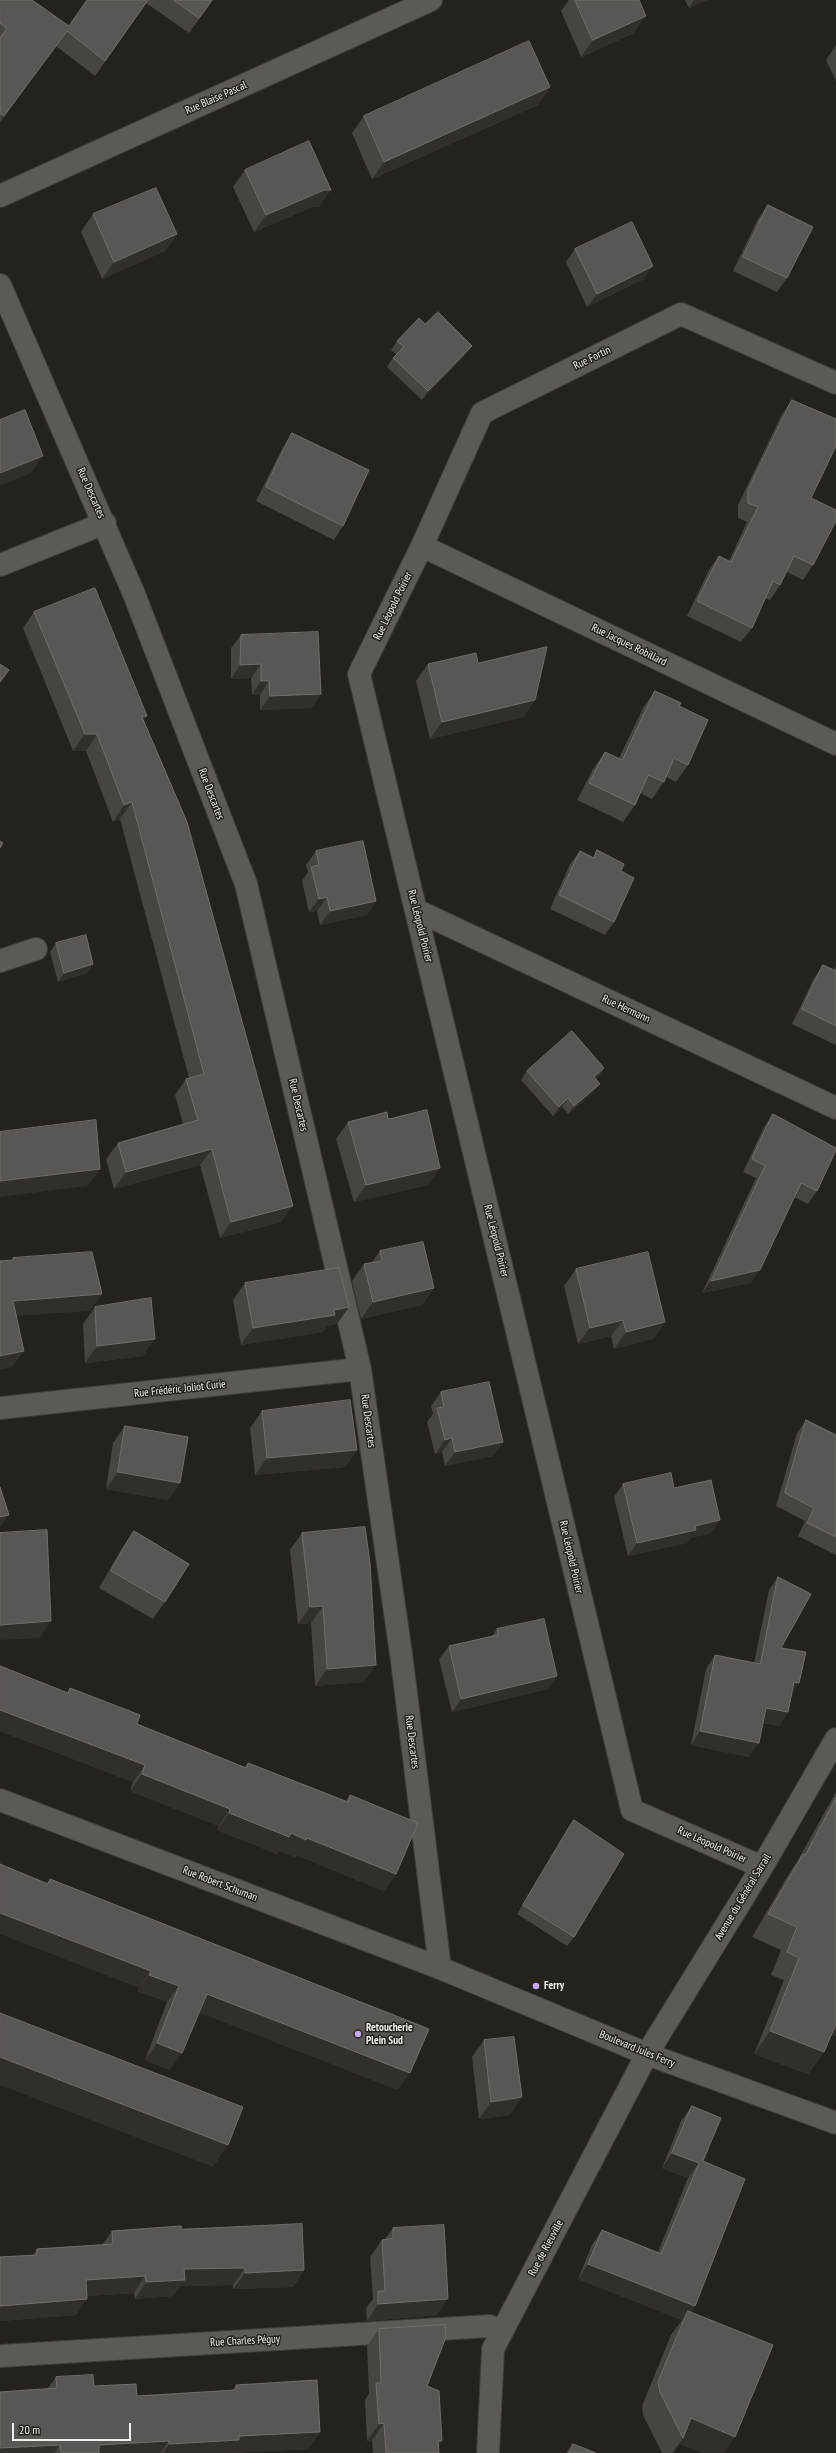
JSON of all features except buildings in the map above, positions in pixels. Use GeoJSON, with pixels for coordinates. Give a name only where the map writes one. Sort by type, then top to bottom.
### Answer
{"type":"FeatureCollection","features":[{"type":"Feature","properties":{"kind":"street","name":"Rue Blaise Pascal"},"geometry":{"type":"LineString","coordinates":[[0,196],[431,0]]}},
{"type":"Feature","properties":{"kind":"street","name":"Rue Descartes"},"geometry":{"type":"LineString","coordinates":[[0,285],[105,523],[246,884],[360,1369],[402,1661],[440,1968]]}},
{"type":"Feature","properties":{"kind":"street","name":"Rue Fortin"},"geometry":{"type":"LineString","coordinates":[[422,546],[482,413],[681,314],[836,383]]}},
{"type":"Feature","properties":{"kind":"street"},"geometry":{"type":"LineString","coordinates":[[0,565],[105,523]]}},
{"type":"Feature","properties":{"kind":"street","name":"Rue Jacques Robillard"},"geometry":{"type":"LineString","coordinates":[[422,546],[836,744]]}},
{"type":"Feature","properties":{"kind":"street","name":"Rue Léopold Poirier"},"geometry":{"type":"LineString","coordinates":[[422,546],[359,674],[632,1810],[762,1867]]}},
{"type":"Feature","properties":{"kind":"street","name":"Rue Hermann"},"geometry":{"type":"LineString","coordinates":[[416,910],[836,1108]]}},
{"type":"Feature","properties":{"kind":"street"},"geometry":{"type":"LineString","coordinates":[[0,961],[36,949]]}},
{"type":"Feature","properties":{"kind":"street","name":"Rue Frédéric Joliot Curie"},"geometry":{"type":"LineString","coordinates":[[0,1408],[360,1369]]}},
{"type":"Feature","properties":{"kind":"street","name":"Avenue du Général Sarrail"},"geometry":{"type":"LineString","coordinates":[[647,2054],[762,1867],[836,1739]]}},
{"type":"Feature","properties":{"kind":"street","name":"Rue Robert Schuman"},"geometry":{"type":"LineString","coordinates":[[0,1800],[440,1968]]}},
{"type":"Feature","properties":{"kind":"street","name":"Boulevard Jules Ferry"},"geometry":{"type":"LineString","coordinates":[[440,1968],[647,2054],[836,2122]]}},
{"type":"Feature","properties":{"kind":"street","name":"Rue de Rieuville"},"geometry":{"type":"LineString","coordinates":[[488,2453],[493,2349],[647,2054]]}},
{"type":"Feature","properties":{"kind":"street","name":"Rue Charles Péguy"},"geometry":{"type":"LineString","coordinates":[[0,2356],[490,2326]]}},
{"type":"Feature","properties":{"kind":"place","name":"Ferry"},"geometry":{"type":"Point","coordinates":[536,1986]}},
{"type":"Feature","properties":{"kind":"place","name":"Retoucherie Plein Sud"},"geometry":{"type":"Point","coordinates":[358,2034]}}]}
